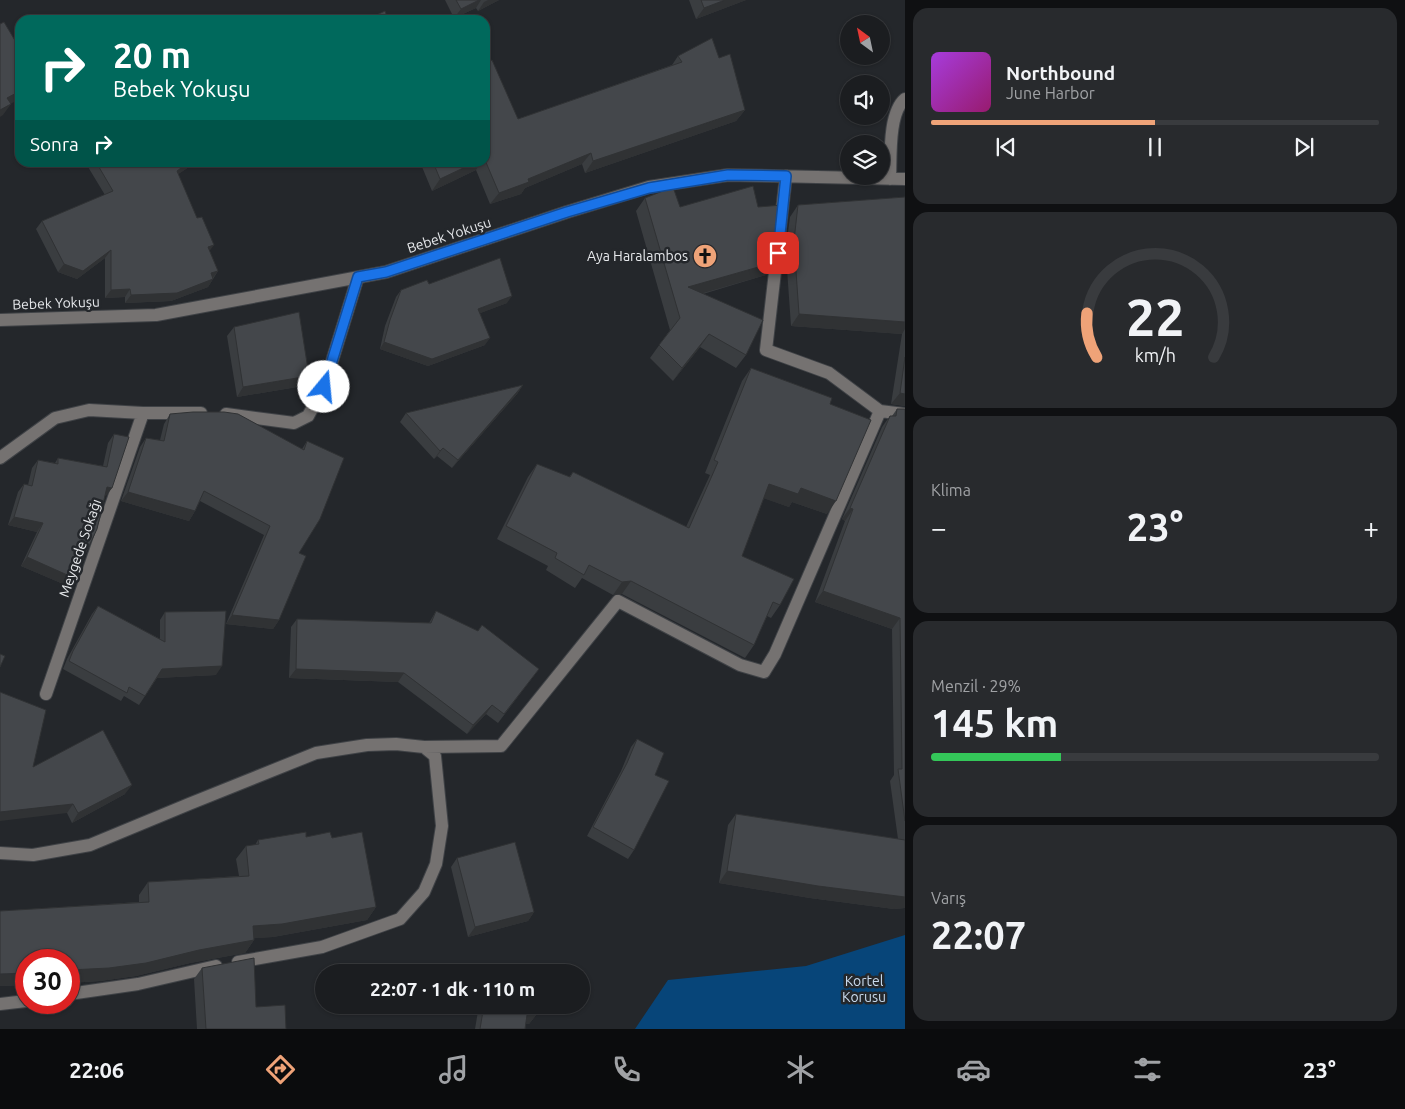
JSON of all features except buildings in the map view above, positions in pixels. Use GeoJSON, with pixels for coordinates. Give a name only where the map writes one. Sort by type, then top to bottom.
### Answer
{"type":"FeatureCollection","features":[{"type":"Feature","properties":{"kind":"street"},"geometry":{"type":"LineString","coordinates":[[890,179],[891,130],[901,102],[905,99]]}},
{"type":"Feature","properties":{"kind":"street","name":"Bebek Yokuşu"},"geometry":{"type":"LineString","coordinates":[[0,320],[156,315],[386,272],[567,212],[649,188],[728,175],[840,178]]}},
{"type":"Feature","properties":{"kind":"street"},"geometry":{"type":"LineString","coordinates":[[786,176],[766,350],[829,373],[880,411],[905,414]]}},
{"type":"Feature","properties":{"kind":"street","name":"Bebek Yokuşu"},"geometry":{"type":"LineString","coordinates":[[890,179],[905,179]]}},
{"type":"Feature","properties":{"kind":"street"},"geometry":{"type":"LineString","coordinates":[[0,458],[54,418],[89,410],[143,413],[218,413],[294,422],[308,416],[324,387],[358,277]]}},
{"type":"Feature","properties":{"kind":"street"},"geometry":{"type":"LineString","coordinates":[[0,853],[32,855],[90,845],[316,754],[367,744],[396,744],[424,747],[501,746],[618,601],[740,665],[764,672],[778,645],[880,411]]}},
{"type":"Feature","properties":{"kind":"street","name":"Meygede Sokağı"},"geometry":{"type":"LineString","coordinates":[[46,694],[143,413]]}},
{"type":"Feature","properties":{"kind":"street"},"geometry":{"type":"LineString","coordinates":[[80,992],[138,984],[192,971],[322,946],[400,919],[424,892],[436,864],[442,826],[435,756],[424,747]]}},
{"type":"Feature","properties":{"kind":"street"},"geometry":{"type":"LineString","coordinates":[[0,1004],[15,1002]]}},
{"type":"Feature","properties":{"kind":"green space","name":"Kortel Korusu"},"geometry":{"type":"Polygon","coordinates":[[[905,935],[905,1029],[635,1029],[668,980],[806,966],[905,935]]]}},
{"type":"Feature","properties":{"kind":"place","name":"Aya Haralambos"},"geometry":{"type":"Point","coordinates":[705,256]}},
{"type":"Feature","properties":{"kind":"route"},"geometry":{"type":"LineString","coordinates":[[324,387],[358,277],[386,272],[567,212],[649,188],[728,175],[786,176],[778,253]]}}]}
